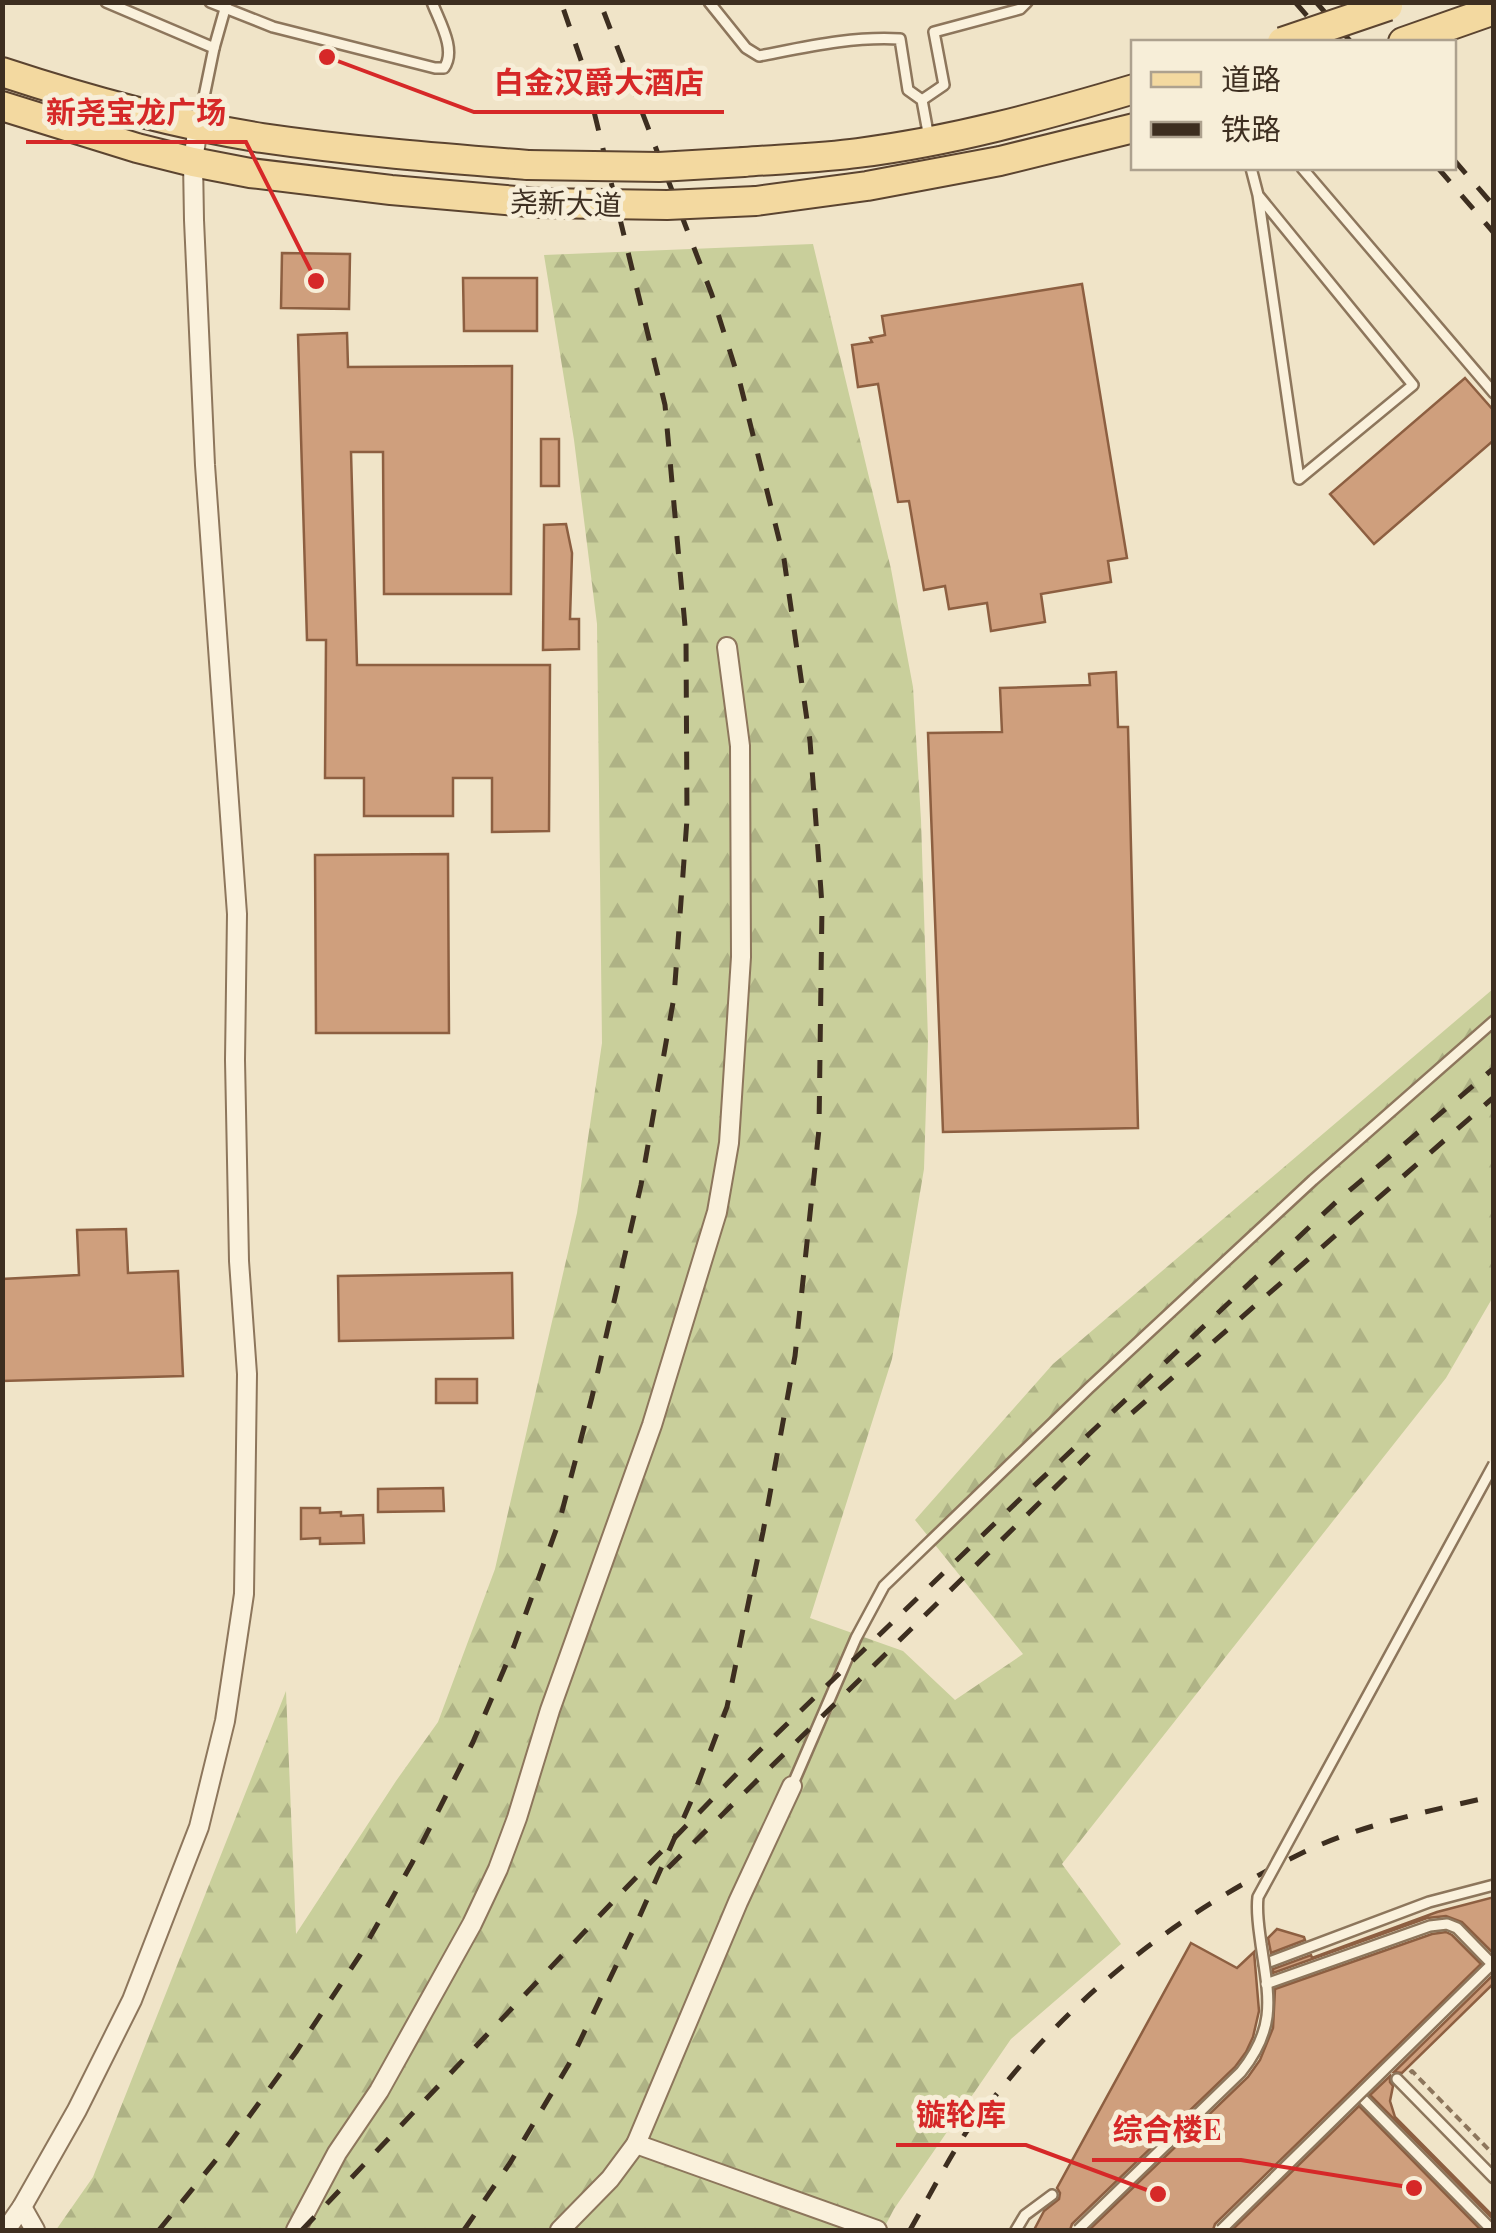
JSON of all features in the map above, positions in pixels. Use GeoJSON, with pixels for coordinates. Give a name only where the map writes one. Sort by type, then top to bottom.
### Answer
{"type":"FeatureCollection","features":[{"type":"Feature","properties":{"kind":"main road"},"geometry":{"type":"LineString","coordinates":[[1288,40],[1393,4]]}},
{"type":"Feature","properties":{"kind":"main road"},"geometry":{"type":"LineString","coordinates":[[1409,40],[1494,10]]}},
{"type":"Feature","properties":{"kind":"main road","name":"尧新大道"},"geometry":{"type":"LineString","coordinates":[[2,72],[145,114],[258,137],[389,155],[528,165],[659,167],[858,154],[989,129],[1131,90]]}},
{"type":"Feature","properties":{"kind":"main road","name":"尧新大道"},"geometry":{"type":"LineString","coordinates":[[2,106],[137,148],[250,173],[540,202],[667,205],[756,201],[867,186],[1000,161],[1131,129]]}},
{"type":"Feature","properties":{"kind":"street"},"geometry":{"type":"LineString","coordinates":[[6,2230],[78,2110],[132,2000],[199,1827],[224,1721],[244,1594],[246,1374],[238,1242],[237,914],[206,465],[194,220],[198,125]]}},
{"type":"Feature","properties":{"kind":"street"},"geometry":{"type":"LineString","coordinates":[[296,2230],[337,2153],[379,2092],[498,1869],[550,1710],[652,1426],[717,1212],[729,1142],[741,957],[740,746],[727,646]]}},
{"type":"Feature","properties":{"kind":"street"},"geometry":{"type":"LineString","coordinates":[[560,2230],[610,2179],[636,2144],[738,1902],[792,1786]]}},
{"type":"Feature","properties":{"kind":"street"},"geometry":{"type":"LineString","coordinates":[[636,2144],[876,2230]]}},
{"type":"Feature","properties":{"kind":"street"},"geometry":{"type":"LineString","coordinates":[[22,2207],[36,2230]]}},
{"type":"Feature","properties":{"kind":"lane"},"geometry":{"type":"LineString","coordinates":[[106,2],[214,48]]}},
{"type":"Feature","properties":{"kind":"lane"},"geometry":{"type":"LineString","coordinates":[[210,2],[273,27],[444,68],[449,61],[449,49],[432,2]]}},
{"type":"Feature","properties":{"kind":"lane"},"geometry":{"type":"LineString","coordinates":[[709,2],[746,48],[760,56],[826,43],[900,39],[908,90],[922,100],[930,140]]}},
{"type":"Feature","properties":{"kind":"lane"},"geometry":{"type":"LineString","coordinates":[[922,100],[944,85],[934,32],[1020,9],[1027,2]]}},
{"type":"Feature","properties":{"kind":"lane"},"geometry":{"type":"LineString","coordinates":[[198,125],[225,6]]}},
{"type":"Feature","properties":{"kind":"lane"},"geometry":{"type":"LineString","coordinates":[[1252,170],[1299,479],[1413,385],[1258,196]]}},
{"type":"Feature","properties":{"kind":"lane"},"geometry":{"type":"LineString","coordinates":[[1304,170],[1494,392]]}},
{"type":"Feature","properties":{"kind":"lane"},"geometry":{"type":"LineString","coordinates":[[792,1786],[856,1638],[884,1586],[1313,1180],[1494,1021]]}},
{"type":"Feature","properties":{"kind":"lane"},"geometry":{"type":"LineString","coordinates":[[1078,2230],[1256,2053],[1265,2033],[1268,2010],[1256,1912],[1258,1896],[1494,1464]]}},
{"type":"Feature","properties":{"kind":"lane"},"geometry":{"type":"LineString","coordinates":[[1264,1964],[1429,1902],[1494,1885]]}},
{"type":"Feature","properties":{"kind":"lane"},"geometry":{"type":"LineString","coordinates":[[1221,2230],[1492,1964],[1457,1928],[1447,1924],[1430,1926],[1266,1984]]}},
{"type":"Feature","properties":{"kind":"lane"},"geometry":{"type":"LineString","coordinates":[[1396,2080],[1494,2178]]}},
{"type":"Feature","properties":{"kind":"lane"},"geometry":{"type":"LineString","coordinates":[[1359,2095],[1492,2230]]}},
{"type":"Feature","properties":{"kind":"lane"},"geometry":{"type":"LineString","coordinates":[[1016,2230],[1025,2215],[1052,2195]]}},
{"type":"Feature","properties":{"kind":"green space"},"geometry":{"type":"Polygon","coordinates":[[[813,244],[891,569],[913,687],[928,1040],[924,1169],[892,1359],[810,1618],[903,1651],[955,1700],[1023,1654],[915,1520],[1053,1364],[1493,989],[1493,1297],[1446,1378],[1062,1864],[1121,1944],[1011,2039],[883,2230],[56,2230],[93,2177],[286,1691],[296,1934],[438,1722],[495,1569],[577,1213],[602,1043],[597,624],[574,440],[544,255],[813,244]]]}},
{"type":"Feature","properties":{"kind":"building"},"geometry":{"type":"Polygon","coordinates":[[[282,253],[350,254],[349,309],[281,308],[282,253]]]}},
{"type":"Feature","properties":{"kind":"building"},"geometry":{"type":"Polygon","coordinates":[[[463,278],[537,278],[537,331],[464,331],[463,278]]]}},
{"type":"Feature","properties":{"kind":"building"},"geometry":{"type":"Polygon","coordinates":[[[1082,284],[1127,558],[1108,561],[1111,582],[1041,594],[1045,622],[991,631],[987,603],[949,609],[945,586],[924,590],[909,501],[898,502],[878,384],[858,387],[852,345],[885,335],[882,316],[1082,284]]]}},
{"type":"Feature","properties":{"kind":"building"},"geometry":{"type":"Polygon","coordinates":[[[347,333],[348,367],[512,366],[511,594],[384,594],[383,452],[351,452],[357,665],[550,665],[549,831],[492,832],[492,778],[453,778],[453,816],[364,816],[364,778],[325,778],[326,640],[307,640],[298,335],[347,333]]]}},
{"type":"Feature","properties":{"kind":"building"},"geometry":{"type":"Polygon","coordinates":[[[1465,378],[1494,411],[1494,440],[1374,544],[1330,494],[1465,378]]]}},
{"type":"Feature","properties":{"kind":"building"},"geometry":{"type":"Polygon","coordinates":[[[541,439],[559,439],[559,486],[541,486],[541,439]]]}},
{"type":"Feature","properties":{"kind":"building"},"geometry":{"type":"Polygon","coordinates":[[[566,524],[572,553],[570,619],[579,619],[579,649],[543,650],[544,525],[566,524]]]}},
{"type":"Feature","properties":{"kind":"building"},"geometry":{"type":"Polygon","coordinates":[[[1116,672],[1118,727],[1128,727],[1138,1128],[943,1132],[928,733],[1002,732],[1000,688],[1090,685],[1089,674],[1116,672]]]}},
{"type":"Feature","properties":{"kind":"building"},"geometry":{"type":"Polygon","coordinates":[[[448,854],[449,1033],[316,1033],[315,855],[448,854]]]}},
{"type":"Feature","properties":{"kind":"building"},"geometry":{"type":"Polygon","coordinates":[[[126,1229],[128,1273],[178,1271],[183,1376],[2,1381],[2,1279],[79,1275],[77,1230],[126,1229]]]}},
{"type":"Feature","properties":{"kind":"building"},"geometry":{"type":"Polygon","coordinates":[[[512,1273],[513,1338],[339,1341],[338,1276],[512,1273]]]}},
{"type":"Feature","properties":{"kind":"building"},"geometry":{"type":"Polygon","coordinates":[[[436,1379],[477,1379],[477,1403],[436,1403],[436,1379]]]}},
{"type":"Feature","properties":{"kind":"building"},"geometry":{"type":"Polygon","coordinates":[[[443,1488],[444,1511],[378,1512],[378,1489],[443,1488]]]}},
{"type":"Feature","properties":{"kind":"building"},"geometry":{"type":"Polygon","coordinates":[[[301,1508],[320,1508],[320,1513],[341,1512],[341,1516],[363,1515],[364,1543],[320,1544],[320,1538],[301,1539],[301,1508]]]}},
{"type":"Feature","properties":{"kind":"building"},"geometry":{"type":"Polygon","coordinates":[[[1494,1897],[1494,1954],[1462,1922],[1446,1916],[1427,1918],[1273,1973],[1273,1969],[1311,1955],[1312,1958],[1437,1912],[1494,1897]]]}},
{"type":"Feature","properties":{"kind":"building"},"geometry":{"type":"Polygon","coordinates":[[[1277,1929],[1305,1940],[1271,1953],[1268,1938],[1277,1929]]]}},
{"type":"Feature","properties":{"kind":"building"},"geometry":{"type":"Polygon","coordinates":[[[1446,1932],[1481,1964],[1213,2230],[1089,2230],[1248,2077],[1273,2028],[1275,1989],[1446,1932]]]}},
{"type":"Feature","properties":{"kind":"building"},"geometry":{"type":"Polygon","coordinates":[[[1191,1943],[1237,1968],[1254,1952],[1259,2011],[1246,2052],[1070,2230],[1034,2230],[1044,2211],[1059,2199],[1057,2188],[1191,1943]]]}},
{"type":"Feature","properties":{"kind":"building"},"geometry":{"type":"Polygon","coordinates":[[[1494,1974],[1494,1983],[1402,2073],[1394,2072],[1494,1974]]]}},
{"type":"Feature","properties":{"kind":"building"},"geometry":{"type":"Polygon","coordinates":[[[1390,2076],[1390,2101],[1395,2117],[1494,2220],[1370,2095],[1390,2076]]]}},
{"type":"Feature","properties":{"kind":"building"},"geometry":{"type":"Polygon","coordinates":[[[1359,2106],[1481,2230],[1232,2230],[1359,2106]]]}},
{"type":"Feature","properties":{"kind":"railway"},"geometry":{"type":"LineString","coordinates":[[159,2230],[229,2144],[360,1955],[473,1742],[514,1646],[560,1519],[641,1185],[674,997],[687,819],[686,637],[665,405],[583,66],[561,2]]}},
{"type":"Feature","properties":{"kind":"railway"},"geometry":{"type":"LineString","coordinates":[[464,2230],[510,2163],[569,2064],[692,1799],[727,1707],[795,1356],[819,1129],[822,905],[810,741],[784,559],[740,383],[712,295],[600,2]]}},
{"type":"Feature","properties":{"kind":"railway"},"geometry":{"type":"LineString","coordinates":[[1295,2],[1328,40]]}},
{"type":"Feature","properties":{"kind":"railway"},"geometry":{"type":"LineString","coordinates":[[1316,2],[1349,40]]}},
{"type":"Feature","properties":{"kind":"railway"},"geometry":{"type":"LineString","coordinates":[[1456,162],[1494,206]]}},
{"type":"Feature","properties":{"kind":"railway"},"geometry":{"type":"LineString","coordinates":[[1440,170],[1494,233]]}},
{"type":"Feature","properties":{"kind":"railway"},"geometry":{"type":"LineString","coordinates":[[302,2230],[755,1755],[1336,1202],[1494,1068]]}},
{"type":"Feature","properties":{"kind":"railway"},"geometry":{"type":"LineString","coordinates":[[1132,1413],[1494,1097]]}},
{"type":"Feature","properties":{"kind":"railway"},"geometry":{"type":"LineString","coordinates":[[668,1868],[1089,1454]]}},
{"type":"Feature","properties":{"kind":"railway"},"geometry":{"type":"LineString","coordinates":[[910,2230],[959,2143],[981,2113],[1070,2013],[1141,1952],[1220,1898],[1326,1842],[1373,1826],[1494,1796]]}},
{"type":"Feature","properties":{"kind":"place","name":"白金汉爵大酒店"},"geometry":{"type":"Point","coordinates":[327,57]}},
{"type":"Feature","properties":{"kind":"place","name":"新尧宝龙广场"},"geometry":{"type":"Point","coordinates":[316,281]}},
{"type":"Feature","properties":{"kind":"place","name":"综合楼E"},"geometry":{"type":"Point","coordinates":[1414,2188]}},
{"type":"Feature","properties":{"kind":"place","name":"镟轮库"},"geometry":{"type":"Point","coordinates":[1158,2194]}}]}
